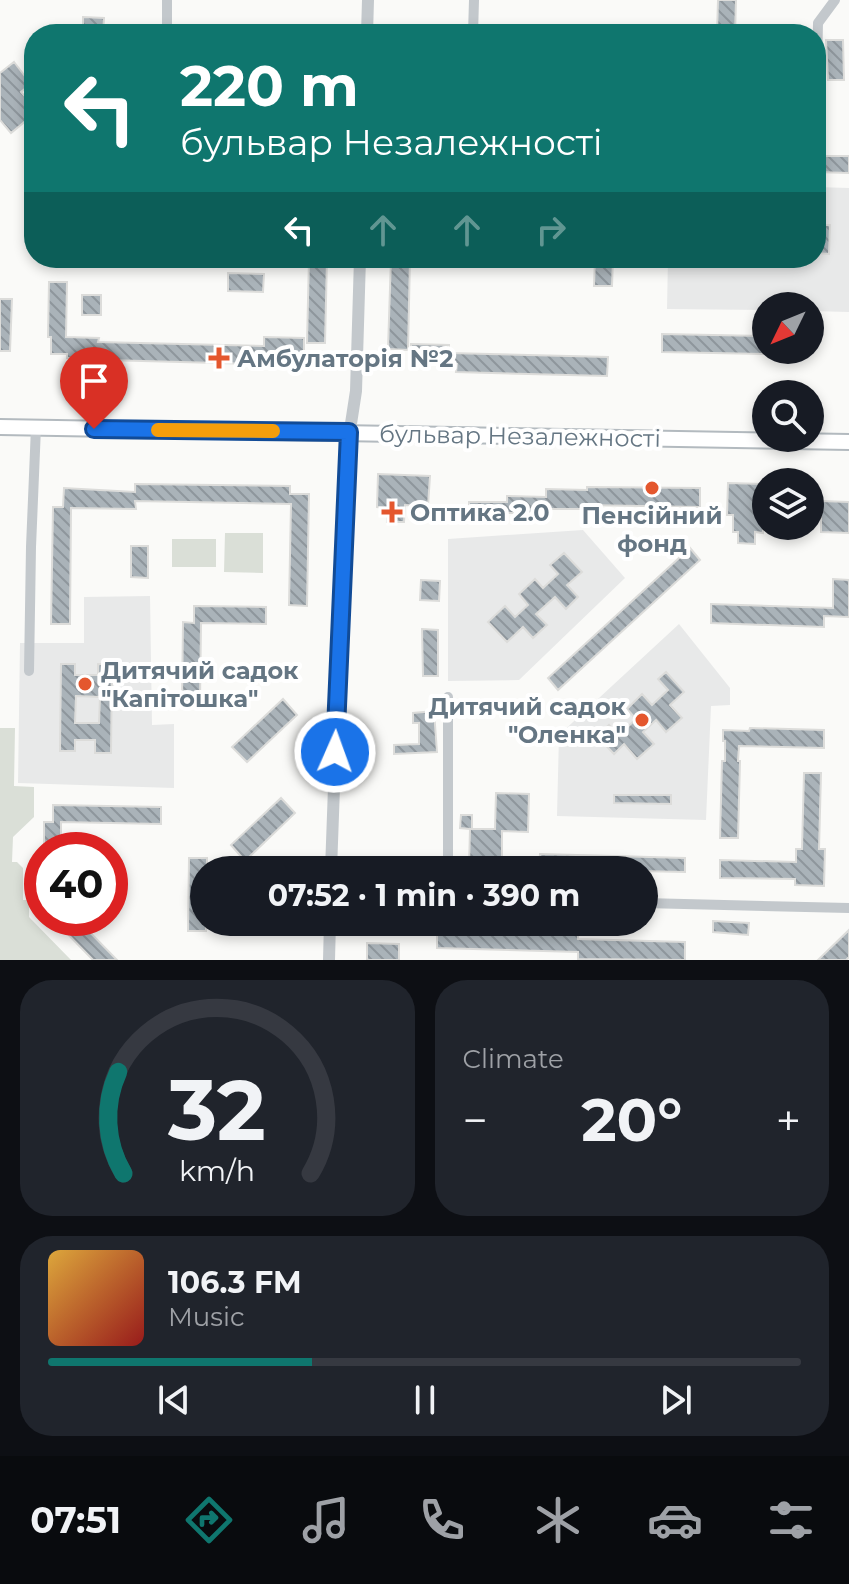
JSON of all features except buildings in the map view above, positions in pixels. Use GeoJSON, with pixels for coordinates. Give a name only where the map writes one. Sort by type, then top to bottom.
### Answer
{"type":"FeatureCollection","features":[{"type":"Feature","properties":{"kind":"main road","name":"бульвар Незалежності"},"geometry":{"type":"LineString","coordinates":[[0,427],[849,442]]}},
{"type":"Feature","properties":{"kind":"street"},"geometry":{"type":"LineString","coordinates":[[167,0],[167,24]]}},
{"type":"Feature","properties":{"kind":"street"},"geometry":{"type":"LineString","coordinates":[[367,24],[368,0]]}},
{"type":"Feature","properties":{"kind":"street"},"geometry":{"type":"LineString","coordinates":[[473,24],[474,0]]}},
{"type":"Feature","properties":{"kind":"street"},"geometry":{"type":"LineString","coordinates":[[818,24],[835,0]]}},
{"type":"Feature","properties":{"kind":"street"},"geometry":{"type":"LineString","coordinates":[[332,856],[345,485],[356,391],[360,268]]}},
{"type":"Feature","properties":{"kind":"street"},"geometry":{"type":"LineString","coordinates":[[29,671],[36,427]]}},
{"type":"Feature","properties":{"kind":"street"},"geometry":{"type":"LineString","coordinates":[[448,697],[448,856]]}},
{"type":"Feature","properties":{"kind":"street"},"geometry":{"type":"LineString","coordinates":[[658,903],[849,908]]}},
{"type":"Feature","properties":{"kind":"street"},"geometry":{"type":"LineString","coordinates":[[329,960],[330,936]]}},
{"type":"Feature","properties":{"kind":"shaded area"},"geometry":{"type":"Polygon","coordinates":[[[826,187],[849,188],[849,312],[824,311],[824,292],[752,292],[752,310],[667,309],[668,268],[826,268],[826,187]]]}},
{"type":"Feature","properties":{"kind":"shaded area"},"geometry":{"type":"Polygon","coordinates":[[[583,530],[625,578],[519,680],[448,681],[448,539],[583,530]]]}},
{"type":"Feature","properties":{"kind":"shaded area"},"geometry":{"type":"Polygon","coordinates":[[[225,533],[263,533],[263,573],[224,572],[225,533]]]}},
{"type":"Feature","properties":{"kind":"shaded area"},"geometry":{"type":"Polygon","coordinates":[[[172,539],[216,539],[216,567],[172,567],[172,539]]]}},
{"type":"Feature","properties":{"kind":"shaded area","name":"Дитячий садок \"Капітошка\""},"geometry":{"type":"Polygon","coordinates":[[[150,596],[152,725],[174,724],[174,788],[18,783],[20,643],[84,643],[84,597],[150,596]]]}},
{"type":"Feature","properties":{"kind":"shaded area","name":"Дитячий садок \"Оленка\""},"geometry":{"type":"Polygon","coordinates":[[[679,624],[730,688],[730,705],[711,706],[706,820],[557,816],[559,735],[679,624]]]}},
{"type":"Feature","properties":{"kind":"shaded area"},"geometry":{"type":"Polygon","coordinates":[[[0,728],[15,728],[14,786],[34,787],[34,817],[13,837],[12,862],[23,868],[24,936],[48,936],[71,960],[0,960],[0,728]]]}},
{"type":"Feature","properties":{"kind":"slow traffic"},"geometry":{"type":"LineString","coordinates":[[158,430],[273,431]]}},
{"type":"Feature","properties":{"kind":"place","name":"Амбулаторія №2"},"geometry":{"type":"Point","coordinates":[219,358]}},
{"type":"Feature","properties":{"kind":"place","name":"Пенсійний фонд"},"geometry":{"type":"Point","coordinates":[652,488]}},
{"type":"Feature","properties":{"kind":"place","name":"Оптика 2.0"},"geometry":{"type":"Point","coordinates":[392,512]}},
{"type":"Feature","properties":{"kind":"place","name":"Дитячий садок \"Капітошка\""},"geometry":{"type":"Point","coordinates":[85,684]}},
{"type":"Feature","properties":{"kind":"place","name":"Дитячий садок \"Оленка\""},"geometry":{"type":"Point","coordinates":[642,720]}},
{"type":"Feature","properties":{"kind":"route"},"geometry":{"type":"LineString","coordinates":[[94,429],[349,432],[335,752]]}}]}
